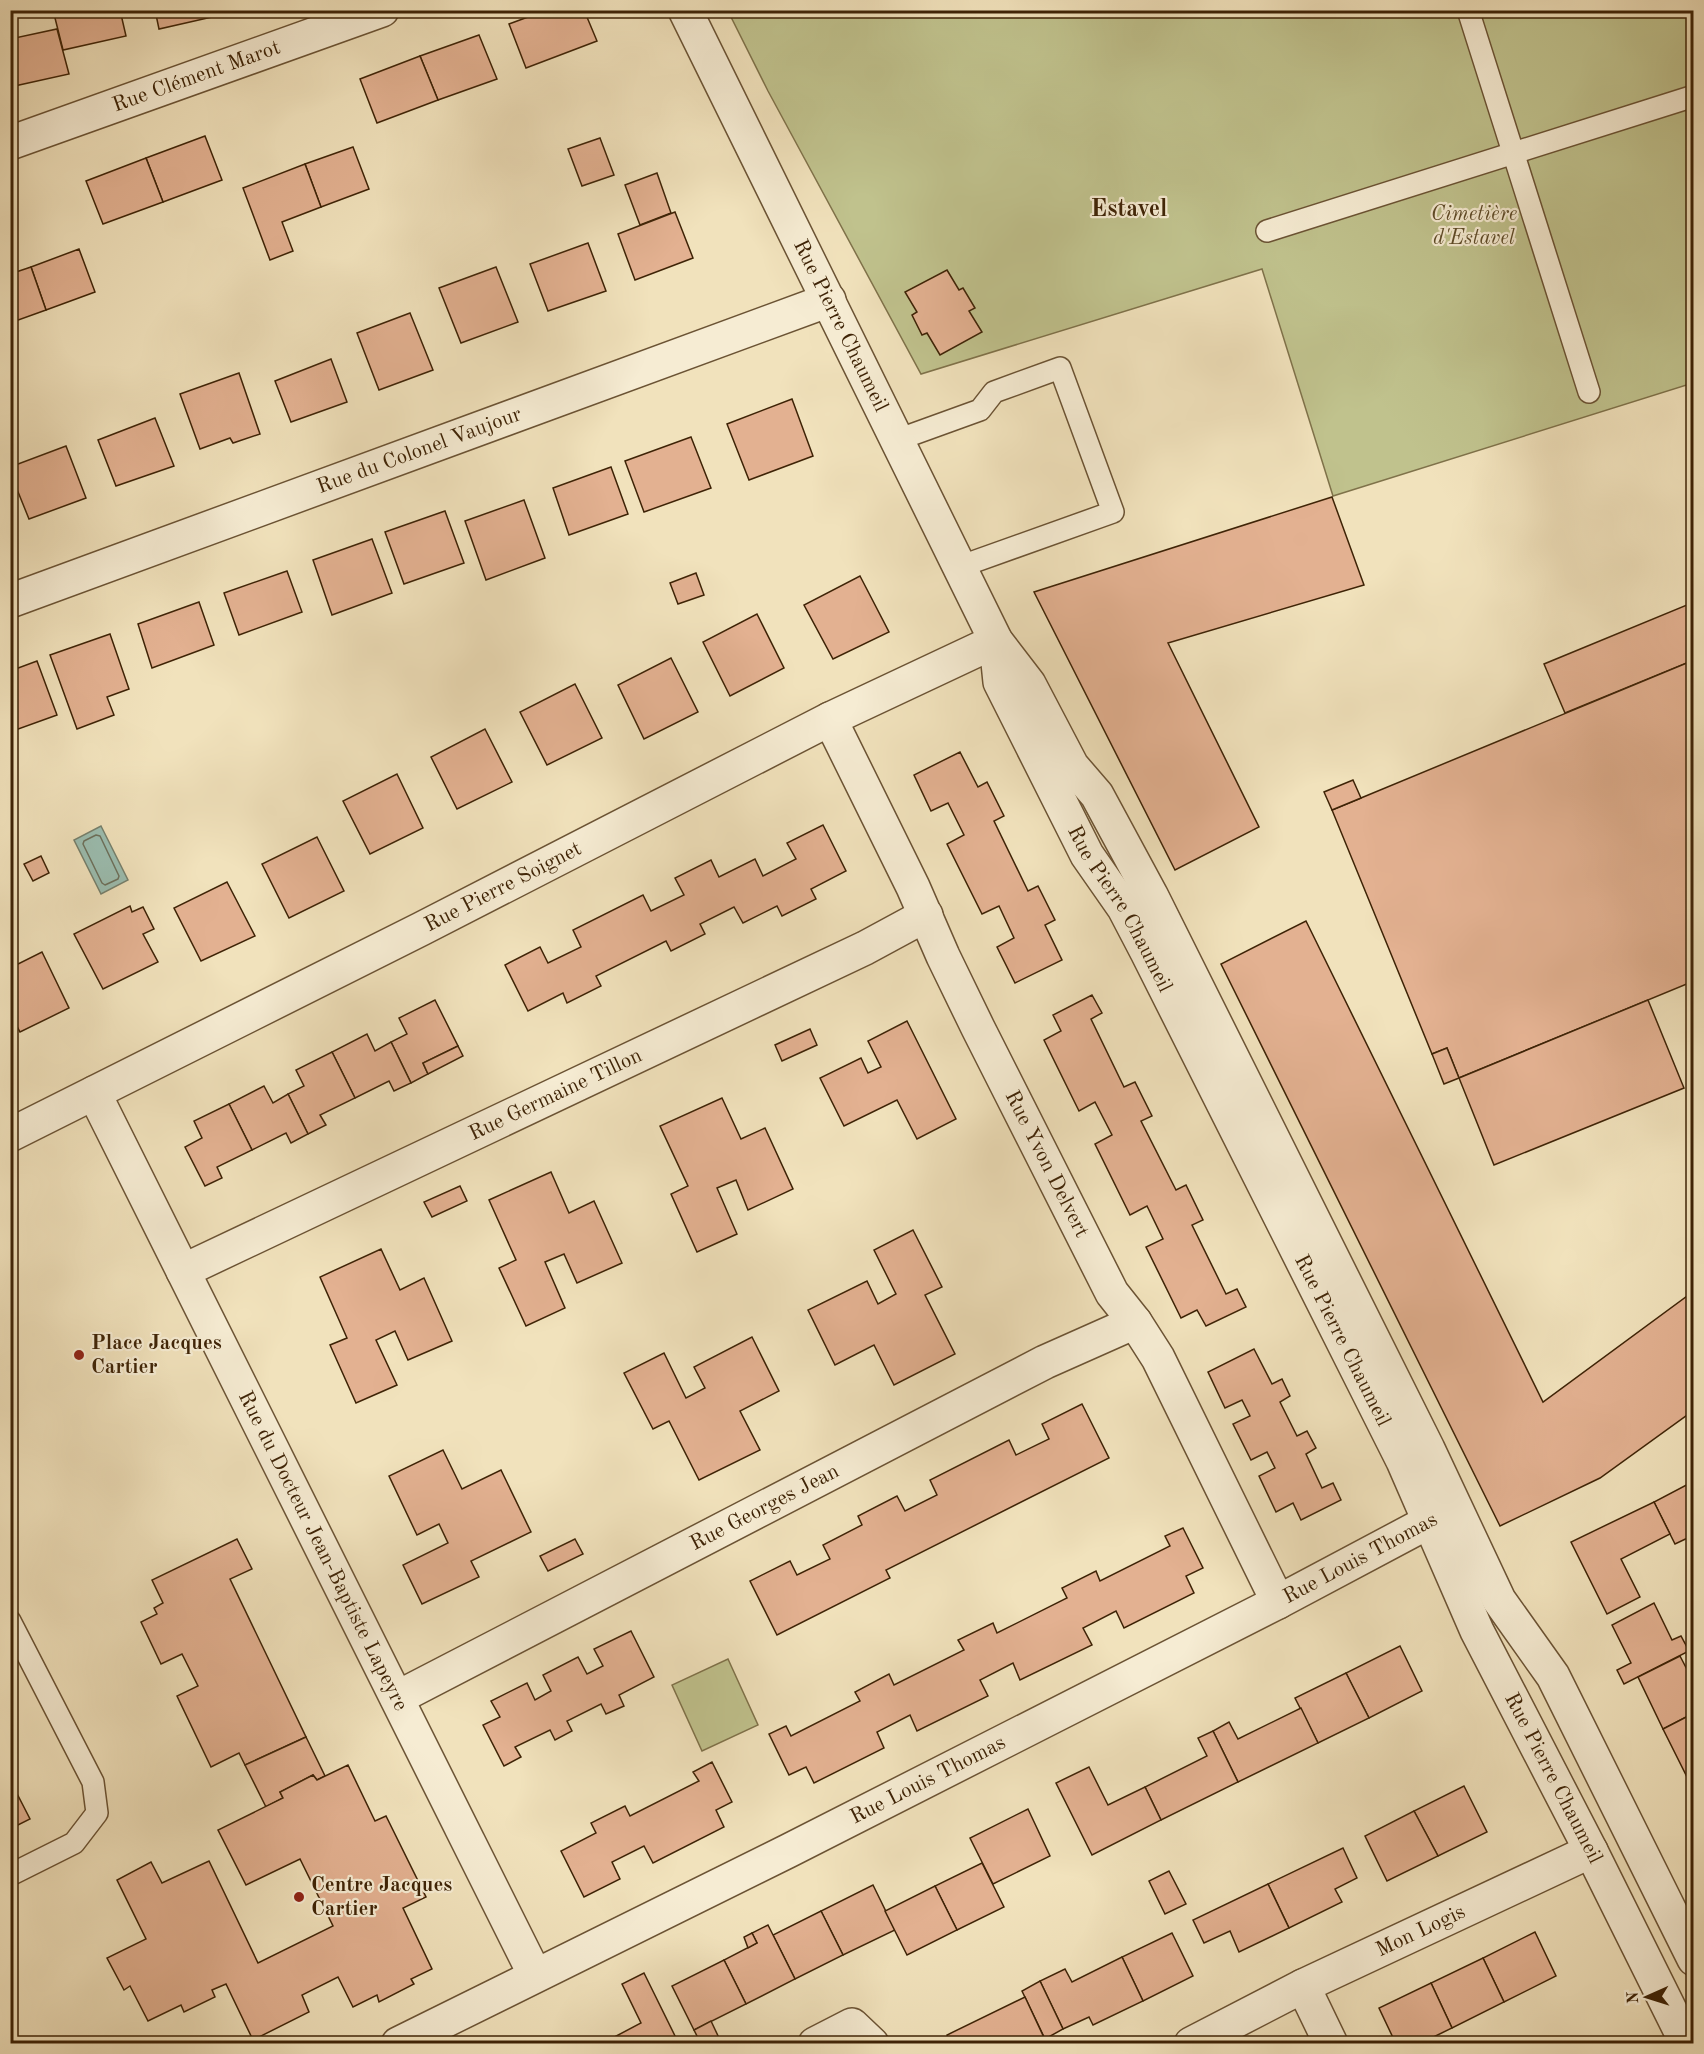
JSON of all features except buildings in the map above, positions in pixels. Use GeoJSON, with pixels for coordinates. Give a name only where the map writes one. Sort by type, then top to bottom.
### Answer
{"type":"FeatureCollection","features":[{"type":"Feature","properties":{"kind":"street","name":"Rue Clément Marot"},"geometry":{"type":"LineString","coordinates":[[10,143],[382,10]]}},
{"type":"Feature","properties":{"kind":"street","name":"Rue Pierre Chaumeil"},"geometry":{"type":"LineString","coordinates":[[685,10],[996,641],[1029,684],[1072,766],[1097,795],[1151,895],[1443,1514],[1552,1676],[1693,1956]]}},
{"type":"Feature","properties":{"kind":"street","name":"Rue du Colonel Vaujour"},"geometry":{"type":"LineString","coordinates":[[10,601],[829,300]]}},
{"type":"Feature","properties":{"kind":"street","name":"Rue Pierre Soignet"},"geometry":{"type":"LineString","coordinates":[[10,1135],[421,929],[830,719],[996,641]]}},
{"type":"Feature","properties":{"kind":"street","name":"Rue Yvon Delvert"},"geometry":{"type":"LineString","coordinates":[[830,719],[927,915],[943,956],[978,1028],[1112,1293],[1135,1322],[1158,1358],[1278,1602]]}},
{"type":"Feature","properties":{"kind":"street","name":"Rue Germaine Tillon"},"geometry":{"type":"LineString","coordinates":[[183,1270],[865,948],[927,915]]}},
{"type":"Feature","properties":{"kind":"street","name":"Rue du Docteur Jean-Baptiste Lapeyre"},"geometry":{"type":"LineString","coordinates":[[94,1093],[535,1975]]}},
{"type":"Feature","properties":{"kind":"street","name":"Rue Georges Jean"},"geometry":{"type":"LineString","coordinates":[[397,1698],[1045,1362],[1135,1322]]}},
{"type":"Feature","properties":{"kind":"street","name":"Rue Pierre Chaumeil"},"geometry":{"type":"LineString","coordinates":[[1443,1514],[1477,1631],[1687,2043]]}},
{"type":"Feature","properties":{"kind":"street","name":"Rue Louis Thomas"},"geometry":{"type":"LineString","coordinates":[[398,2043],[788,1851],[1278,1602],[1443,1514]]}},
{"type":"Feature","properties":{"kind":"street"},"geometry":{"type":"LineString","coordinates":[[1591,1851],[1607,1785]]}},
{"type":"Feature","properties":{"kind":"street","name":"Mon Logis"},"geometry":{"type":"LineString","coordinates":[[1191,2043],[1303,1986],[1591,1851]]}},
{"type":"Feature","properties":{"kind":"street"},"geometry":{"type":"LineString","coordinates":[[1632,1934],[1693,1956]]}},
{"type":"Feature","properties":{"kind":"street"},"geometry":{"type":"LineString","coordinates":[[1303,1986],[1331,2043]]}},
{"type":"Feature","properties":{"kind":"street"},"geometry":{"type":"LineString","coordinates":[[815,2043],[852,2025],[872,2043]]}},
{"type":"Feature","properties":{"kind":"lane"},"geometry":{"type":"LineString","coordinates":[[1468,10],[1589,392]]}},
{"type":"Feature","properties":{"kind":"lane"},"geometry":{"type":"LineString","coordinates":[[1267,231],[1694,96]]}},
{"type":"Feature","properties":{"kind":"lane"},"geometry":{"type":"LineString","coordinates":[[897,440],[980,410],[994,392],[1060,368],[1113,512],[959,567]]}},
{"type":"Feature","properties":{"kind":"lane"},"geometry":{"type":"LineString","coordinates":[[10,1621],[93,1782],[97,1813],[74,1843],[10,1875]]}},
{"type":"Feature","properties":{"kind":"green space","name":"Cimetière d'Estavel"},"geometry":{"type":"Polygon","coordinates":[[[728,11],[1693,11],[1693,383],[1333,496],[1262,269],[921,374],[768,91],[728,11]]]}},
{"type":"Feature","properties":{"kind":"green space"},"geometry":{"type":"Polygon","coordinates":[[[728,1659],[758,1725],[702,1751],[672,1685],[728,1659]]]}},
{"type":"Feature","properties":{"kind":"water"},"geometry":{"type":"Polygon","coordinates":[[[101,826],[128,880],[101,894],[74,840],[101,826]]]}},
{"type":"Feature","properties":{"kind":"place","name":"Place Jacques Cartier"},"geometry":{"type":"Point","coordinates":[79,1355]}},
{"type":"Feature","properties":{"kind":"place","name":"Centre Jacques Cartier"},"geometry":{"type":"Point","coordinates":[299,1897]}},
{"type":"Feature","properties":{"kind":"district","name":"Estavel"},"geometry":{"type":"Point","coordinates":[1129,210]}}]}
